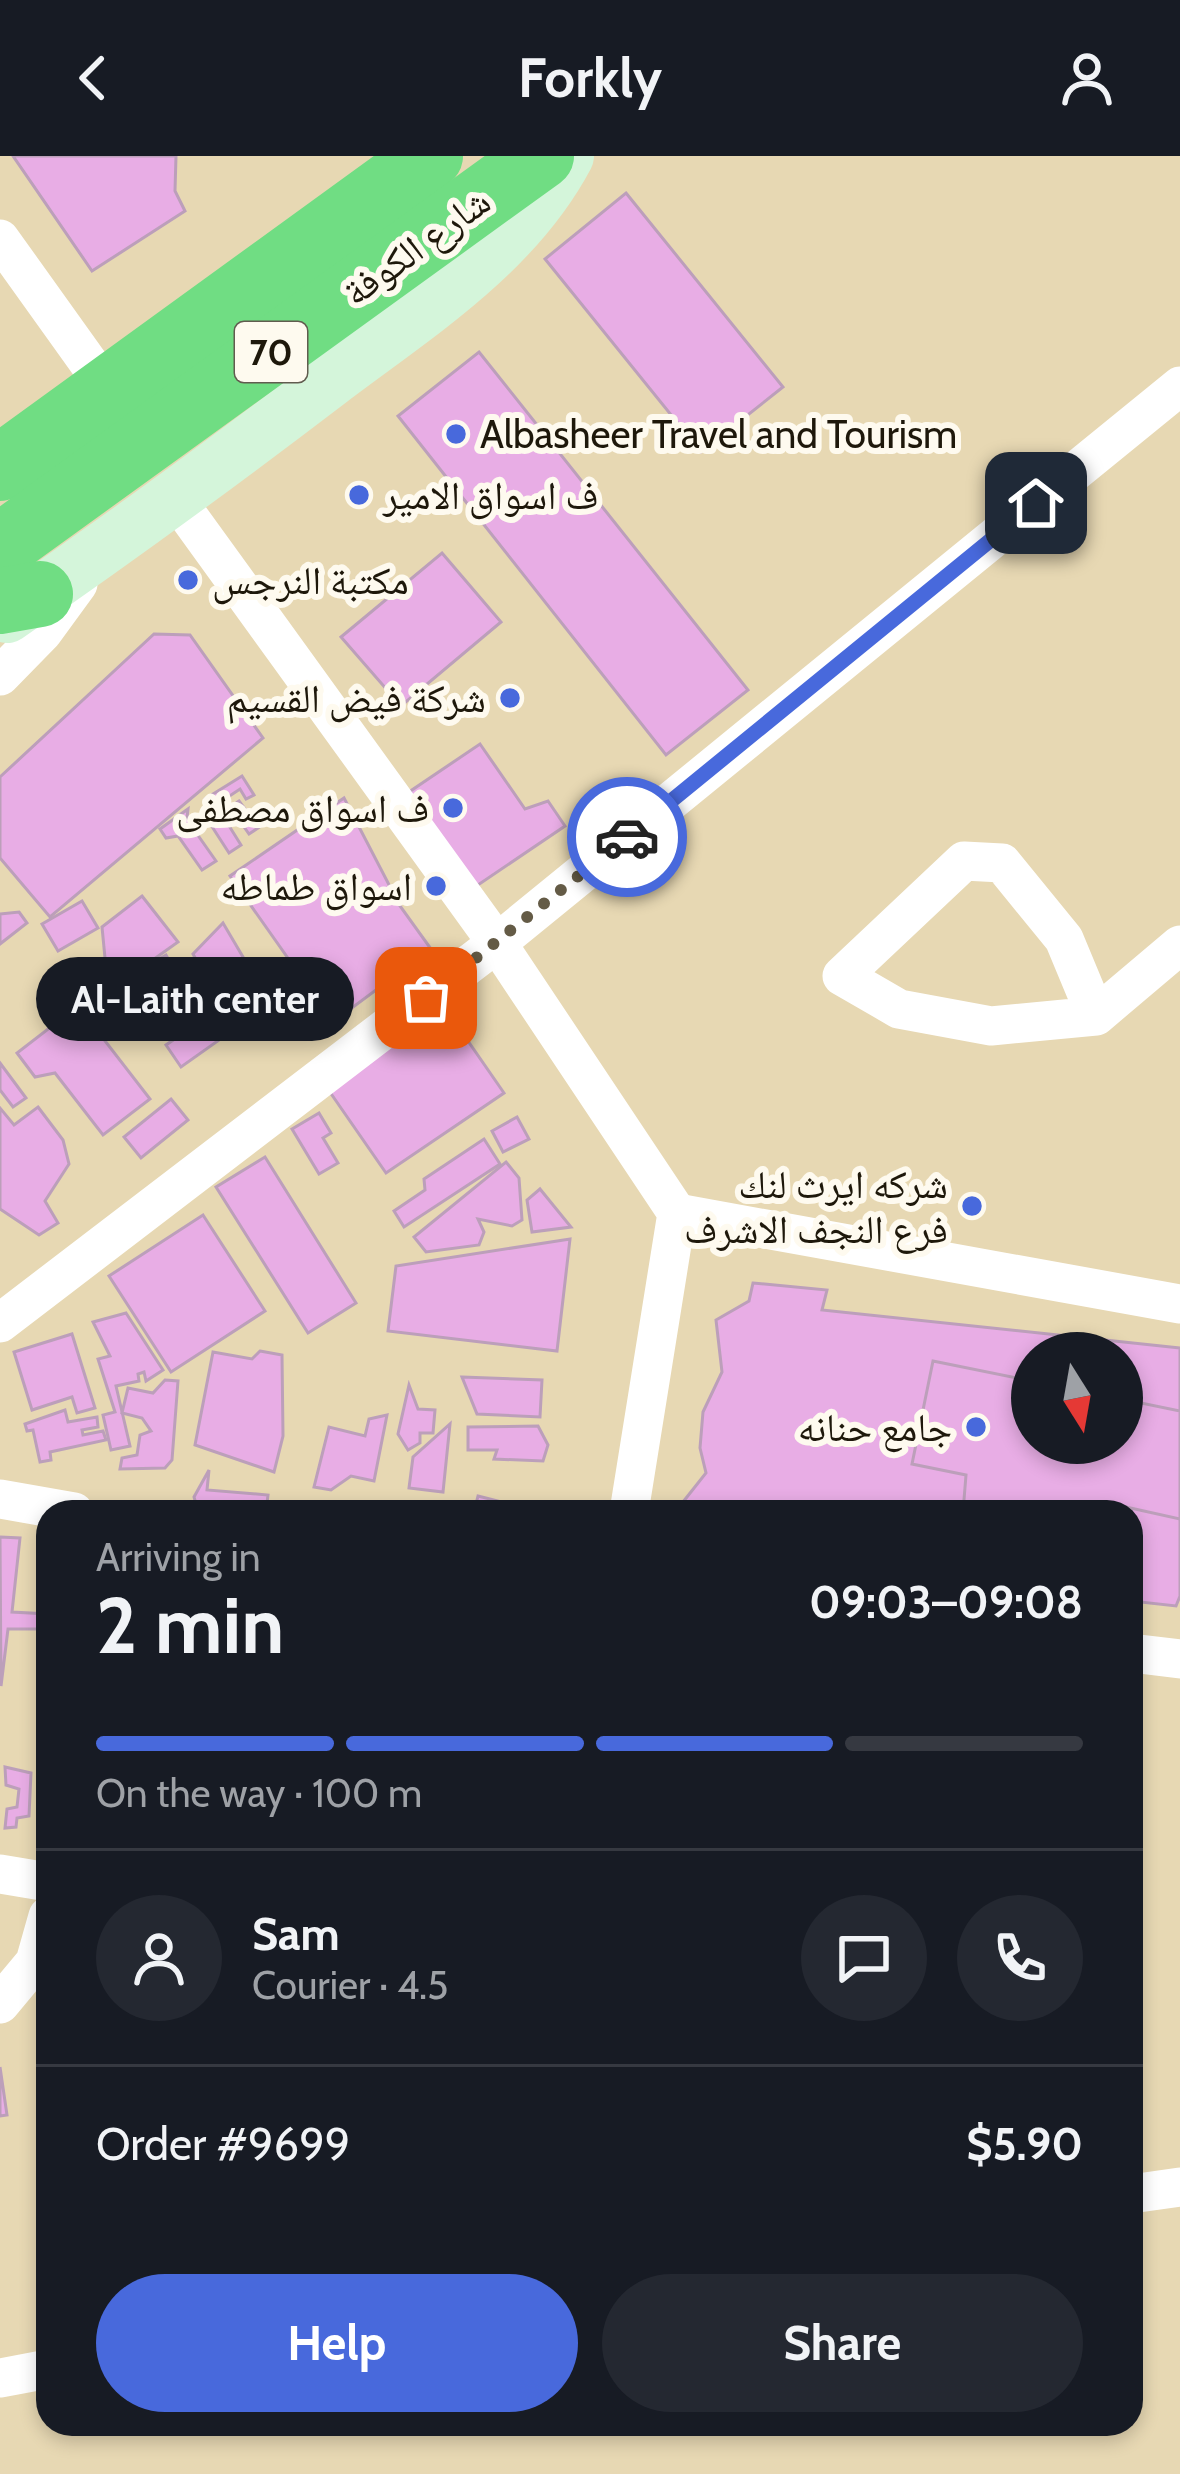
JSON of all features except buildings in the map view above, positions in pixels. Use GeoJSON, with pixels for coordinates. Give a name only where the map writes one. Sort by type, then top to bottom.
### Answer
{"type":"FeatureCollection","features":[{"type":"Feature","properties":{"kind":"highway","name":"شارع الكوفة"},"geometry":{"type":"LineString","coordinates":[[0,468],[430,156]]}},
{"type":"Feature","properties":{"kind":"highway","name":"شارع الكوفة"},"geometry":{"type":"LineString","coordinates":[[10,591],[541,156]]}},
{"type":"Feature","properties":{"kind":"main road"},"geometry":{"type":"LineString","coordinates":[[0,430],[93,369],[379,156]]}},
{"type":"Feature","properties":{"kind":"main road"},"geometry":{"type":"LineString","coordinates":[[10,591],[93,557],[471,274],[535,205],[567,156]]}},
{"type":"Feature","properties":{"kind":"street"},"geometry":{"type":"LineString","coordinates":[[0,239],[93,369]]}},
{"type":"Feature","properties":{"kind":"street"},"geometry":{"type":"LineString","coordinates":[[0,1323],[496,943],[1180,386]]}},
{"type":"Feature","properties":{"kind":"street"},"geometry":{"type":"LineString","coordinates":[[176,499],[496,943],[677,1213],[631,1500]]}},
{"type":"Feature","properties":{"kind":"street"},"geometry":{"type":"LineString","coordinates":[[0,676],[43,632],[93,557]]}},
{"type":"Feature","properties":{"kind":"street"},"geometry":{"type":"LineString","coordinates":[[1096,1016],[1064,939],[1002,863],[964,861],[842,976],[899,1010],[991,1026],[1096,1016],[1180,946]]}},
{"type":"Feature","properties":{"kind":"street"},"geometry":{"type":"LineString","coordinates":[[677,1213],[1180,1304]]}},
{"type":"Feature","properties":{"kind":"street"},"geometry":{"type":"LineString","coordinates":[[0,1499],[36,1505]]}},
{"type":"Feature","properties":{"kind":"street"},"geometry":{"type":"LineString","coordinates":[[1143,1654],[1180,1659]]}},
{"type":"Feature","properties":{"kind":"street"},"geometry":{"type":"LineString","coordinates":[[0,1874],[36,1880]]}},
{"type":"Feature","properties":{"kind":"street"},"geometry":{"type":"LineString","coordinates":[[0,2005],[36,1958]]}},
{"type":"Feature","properties":{"kind":"street"},"geometry":{"type":"LineString","coordinates":[[1143,2192],[1180,2186]]}},
{"type":"Feature","properties":{"kind":"street"},"geometry":{"type":"LineString","coordinates":[[0,2378],[36,2371]]}},
{"type":"Feature","properties":{"kind":"way so far"},"geometry":{"type":"LineString","coordinates":[[426,998],[627,837]]}},
{"type":"Feature","properties":{"kind":"place","name":"Albasheer Travel and Tourism"},"geometry":{"type":"Point","coordinates":[456,434]}},
{"type":"Feature","properties":{"kind":"place","name":"ف اسواق الامير"},"geometry":{"type":"Point","coordinates":[359,495]}},
{"type":"Feature","properties":{"kind":"place","name":"مكتبة النرجس"},"geometry":{"type":"Point","coordinates":[188,580]}},
{"type":"Feature","properties":{"kind":"place","name":"شركة فيض القسيم"},"geometry":{"type":"Point","coordinates":[510,698]}},
{"type":"Feature","properties":{"kind":"place","name":"ف اسواق مصطفى"},"geometry":{"type":"Point","coordinates":[453,808]}},
{"type":"Feature","properties":{"kind":"place","name":"اسواق طماطه"},"geometry":{"type":"Point","coordinates":[436,886]}},
{"type":"Feature","properties":{"kind":"place","name":"Al-Laith center"},"geometry":{"type":"Point","coordinates":[426,998]}},
{"type":"Feature","properties":{"kind":"place","name":"شركه ايرث لنك فرع النجف الاشرف"},"geometry":{"type":"Point","coordinates":[972,1206]}},
{"type":"Feature","properties":{"kind":"place","name":"جامع حنانه"},"geometry":{"type":"Point","coordinates":[976,1427]}},
{"type":"Feature","properties":{"kind":"route"},"geometry":{"type":"LineString","coordinates":[[627,837],[1036,503]]}}]}
